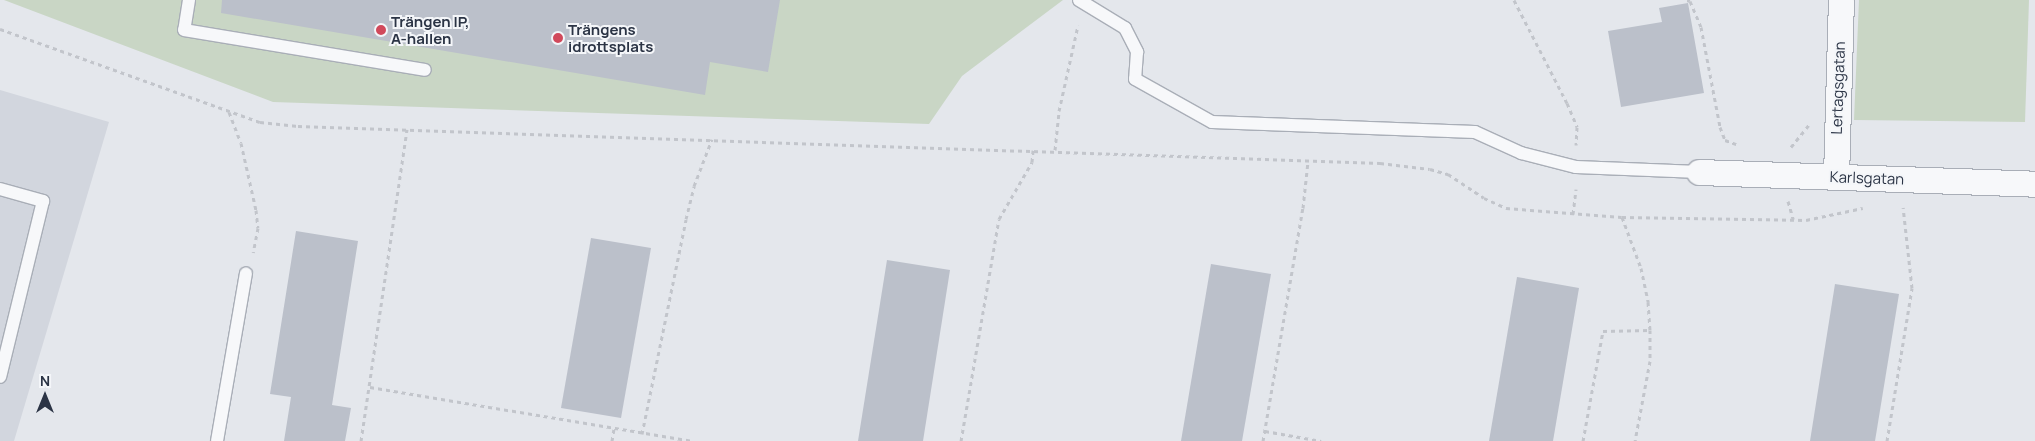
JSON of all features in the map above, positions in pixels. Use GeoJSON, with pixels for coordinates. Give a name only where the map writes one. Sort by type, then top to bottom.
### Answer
{"type":"FeatureCollection","features":[{"type":"Feature","properties":{"kind":"street","name":"Lertagsgatan"},"geometry":{"type":"LineString","coordinates":[[1836,177],[1841,0]]}},
{"type":"Feature","properties":{"kind":"street","name":"Karlsgatan"},"geometry":{"type":"LineString","coordinates":[[1699,172],[2035,184]]}},
{"type":"Feature","properties":{"kind":"lane"},"geometry":{"type":"LineString","coordinates":[[189,0],[184,30],[425,70]]}},
{"type":"Feature","properties":{"kind":"lane"},"geometry":{"type":"LineString","coordinates":[[1085,3],[1125,28],[1137,52],[1135,79],[1212,122],[1476,132],[1521,153],[1576,167],[1699,172]]}},
{"type":"Feature","properties":{"kind":"lane"},"geometry":{"type":"LineString","coordinates":[[0,189],[43,201],[0,377]]}},
{"type":"Feature","properties":{"kind":"lane"},"geometry":{"type":"LineString","coordinates":[[217,441],[246,273]]}},
{"type":"Feature","properties":{"kind":"path"},"geometry":{"type":"LineString","coordinates":[[1514,0],[1574,119],[1576,127],[1574,214]]}},
{"type":"Feature","properties":{"kind":"path"},"geometry":{"type":"LineString","coordinates":[[1687,0],[1690,1],[1701,27],[1720,127],[1725,140],[1739,145]]}},
{"type":"Feature","properties":{"kind":"path"},"geometry":{"type":"LineString","coordinates":[[1055,150],[1059,112],[1085,3]]}},
{"type":"Feature","properties":{"kind":"path"},"geometry":{"type":"LineString","coordinates":[[0,28],[228,112],[260,122],[298,126],[1055,150],[1380,163],[1430,168],[1448,174],[1484,198],[1506,208],[1622,217],[1806,220],[1869,207]]}},
{"type":"Feature","properties":{"kind":"path"},"geometry":{"type":"LineString","coordinates":[[228,112],[241,143],[256,210],[258,228],[256,245],[246,273]]}},
{"type":"Feature","properties":{"kind":"path"},"geometry":{"type":"LineString","coordinates":[[361,441],[407,129]]}},
{"type":"Feature","properties":{"kind":"path"},"geometry":{"type":"LineString","coordinates":[[642,434],[686,219],[694,186],[712,139]]}},
{"type":"Feature","properties":{"kind":"path"},"geometry":{"type":"LineString","coordinates":[[961,441],[999,219],[1032,162],[1033,150]]}},
{"type":"Feature","properties":{"kind":"path"},"geometry":{"type":"LineString","coordinates":[[1263,441],[1303,208],[1308,161]]}},
{"type":"Feature","properties":{"kind":"path"},"geometry":{"type":"LineString","coordinates":[[1895,205],[1912,205]]}},
{"type":"Feature","properties":{"kind":"path"},"geometry":{"type":"LineString","coordinates":[[1887,441],[1912,288],[1903,205]]}},
{"type":"Feature","properties":{"kind":"path"},"geometry":{"type":"LineString","coordinates":[[1622,217],[1640,268],[1648,302],[1650,330],[1650,360],[1636,441]]}},
{"type":"Feature","properties":{"kind":"path"},"geometry":{"type":"LineString","coordinates":[[1583,441],[1603,331],[1650,330]]}},
{"type":"Feature","properties":{"kind":"path"},"geometry":{"type":"LineString","coordinates":[[370,387],[614,430],[692,441]]}},
{"type":"Feature","properties":{"kind":"path"},"geometry":{"type":"LineString","coordinates":[[612,441],[614,430]]}},
{"type":"Feature","properties":{"kind":"path"},"geometry":{"type":"LineString","coordinates":[[1265,432],[1321,441]]}},
{"type":"Feature","properties":{"kind":"shaded area"},"geometry":{"type":"Polygon","coordinates":[[[0,90],[109,122],[14,441],[0,441],[0,90]]]}},
{"type":"Feature","properties":{"kind":"green space","name":"Trängens idrottsplats"},"geometry":{"type":"Polygon","coordinates":[[[4,0],[1063,0],[962,76],[929,124],[273,102],[4,0]]]}},
{"type":"Feature","properties":{"kind":"green space"},"geometry":{"type":"Polygon","coordinates":[[[1859,0],[2029,0],[2025,122],[1854,120],[1859,0]]]}},
{"type":"Feature","properties":{"kind":"building"},"geometry":{"type":"Polygon","coordinates":[[[222,0],[780,0],[768,72],[710,62],[705,95],[221,13],[222,0]]]}},
{"type":"Feature","properties":{"kind":"building"},"geometry":{"type":"Polygon","coordinates":[[[1688,3],[1704,93],[1621,107],[1608,31],[1662,22],[1659,8],[1688,3]]]}},
{"type":"Feature","properties":{"kind":"building"},"geometry":{"type":"Polygon","coordinates":[[[296,231],[358,241],[332,405],[351,408],[345,441],[284,441],[291,397],[270,394],[296,231]]]}},
{"type":"Feature","properties":{"kind":"building"},"geometry":{"type":"Polygon","coordinates":[[[591,238],[651,248],[621,418],[561,408],[591,238]]]}},
{"type":"Feature","properties":{"kind":"building"},"geometry":{"type":"Polygon","coordinates":[[[887,260],[950,270],[923,441],[858,441],[887,260]]]}},
{"type":"Feature","properties":{"kind":"building"},"geometry":{"type":"Polygon","coordinates":[[[1211,264],[1271,274],[1242,441],[1181,441],[1211,264]]]}},
{"type":"Feature","properties":{"kind":"building"},"geometry":{"type":"Polygon","coordinates":[[[1517,277],[1579,288],[1553,441],[1489,441],[1517,277]]]}},
{"type":"Feature","properties":{"kind":"building"},"geometry":{"type":"Polygon","coordinates":[[[1835,284],[1899,294],[1875,441],[1810,441],[1835,284]]]}},
{"type":"Feature","properties":{"kind":"place","name":"Trängen IP, A-hallen"},"geometry":{"type":"Point","coordinates":[381,30]}},
{"type":"Feature","properties":{"kind":"place","name":"Trängens idrottsplats"},"geometry":{"type":"Point","coordinates":[558,38]}}]}
